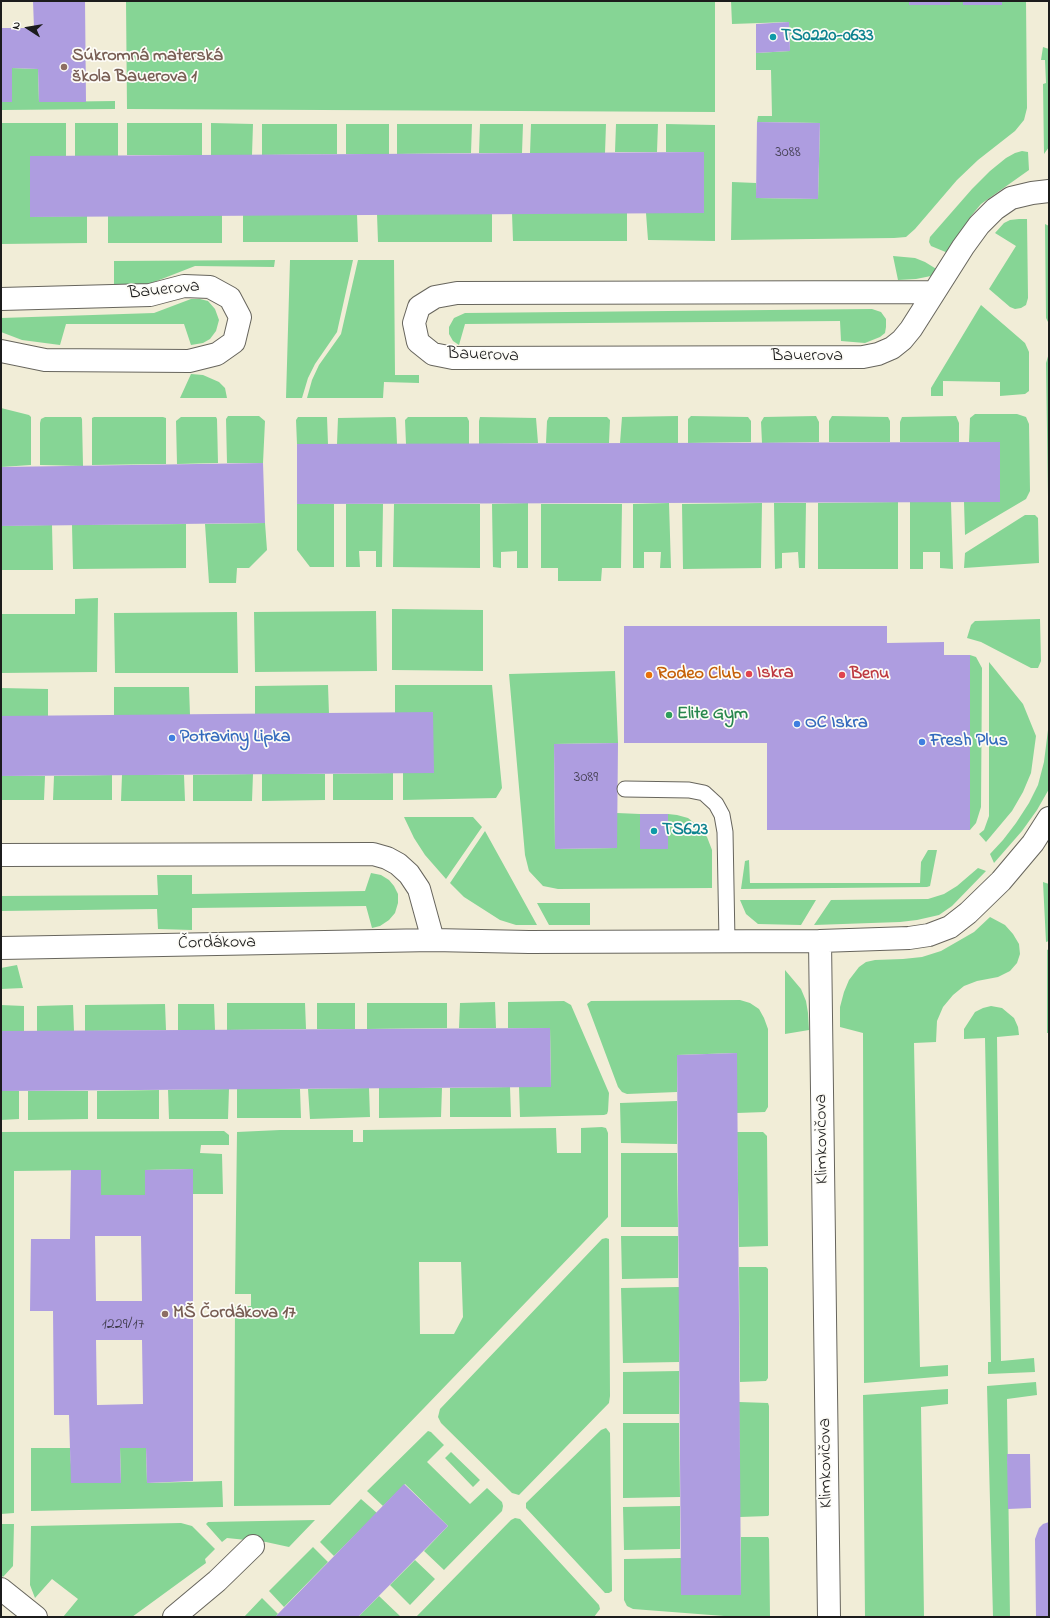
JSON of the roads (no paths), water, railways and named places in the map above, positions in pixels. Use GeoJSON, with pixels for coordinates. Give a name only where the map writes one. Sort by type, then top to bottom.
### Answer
{"type":"FeatureCollection","features":[{"type":"Feature","properties":{"kind":"street","name":"Bauerova"},"geometry":{"type":"LineString","coordinates":[[934,292],[457,293],[435,297],[419,307],[414,323],[418,342],[432,354],[453,358],[863,357],[878,354],[892,348],[902,340],[911,329],[979,225],[995,209],[1011,198],[1049,191]]}},
{"type":"Feature","properties":{"kind":"street","name":"Bauerova"},"geometry":{"type":"LineString","coordinates":[[1,299],[150,295],[184,286],[210,287],[230,298],[240,317],[234,342],[217,354],[189,361],[44,360],[1,351]]}},
{"type":"Feature","properties":{"kind":"street"},"geometry":{"type":"LineString","coordinates":[[820,941],[909,938],[929,935],[950,927],[968,913],[1005,876],[1033,843],[1049,818]]}},
{"type":"Feature","properties":{"kind":"street"},"geometry":{"type":"LineString","coordinates":[[1,855],[373,854],[387,858],[398,864],[409,874],[419,889],[433,940]]}},
{"type":"Feature","properties":{"kind":"street","name":"Čordákova"},"geometry":{"type":"LineString","coordinates":[[1,948],[433,940],[529,942],[820,941]]}},
{"type":"Feature","properties":{"kind":"street","name":"Klimkovičova"},"geometry":{"type":"LineString","coordinates":[[820,941],[829,1617]]}},
{"type":"Feature","properties":{"kind":"street"},"geometry":{"type":"LineString","coordinates":[[174,1617],[217,1581],[253,1546]]}},
{"type":"Feature","properties":{"kind":"street"},"geometry":{"type":"LineString","coordinates":[[1,1589],[36,1617]]}},
{"type":"Feature","properties":{"kind":"lane"},"geometry":{"type":"LineString","coordinates":[[625,789],[689,790],[704,793],[716,804],[722,815],[725,832],[727,941]]}},
{"type":"Feature","properties":{"kind":"place","name":"TS0220-0633"},"geometry":{"type":"Point","coordinates":[773,37]}},
{"type":"Feature","properties":{"kind":"place","name":"Súkromná materská škola Bauerova 1"},"geometry":{"type":"Point","coordinates":[64,67]}},
{"type":"Feature","properties":{"kind":"place","name":"Iskra"},"geometry":{"type":"Point","coordinates":[749,674]}},
{"type":"Feature","properties":{"kind":"place","name":"Rodeo Club"},"geometry":{"type":"Point","coordinates":[649,675]}},
{"type":"Feature","properties":{"kind":"place","name":"Benu"},"geometry":{"type":"Point","coordinates":[842,675]}},
{"type":"Feature","properties":{"kind":"place","name":"Elite Gym"},"geometry":{"type":"Point","coordinates":[669,715]}},
{"type":"Feature","properties":{"kind":"place","name":"OC Iskra"},"geometry":{"type":"Point","coordinates":[797,724]}},
{"type":"Feature","properties":{"kind":"place","name":"Potraviny Lipka"},"geometry":{"type":"Point","coordinates":[172,738]}},
{"type":"Feature","properties":{"kind":"place","name":"Fresh Plus"},"geometry":{"type":"Point","coordinates":[922,742]}},
{"type":"Feature","properties":{"kind":"place","name":"TS623"},"geometry":{"type":"Point","coordinates":[654,831]}},
{"type":"Feature","properties":{"kind":"place","name":"MŠ Čordákova 17"},"geometry":{"type":"Point","coordinates":[165,1314]}}]}
